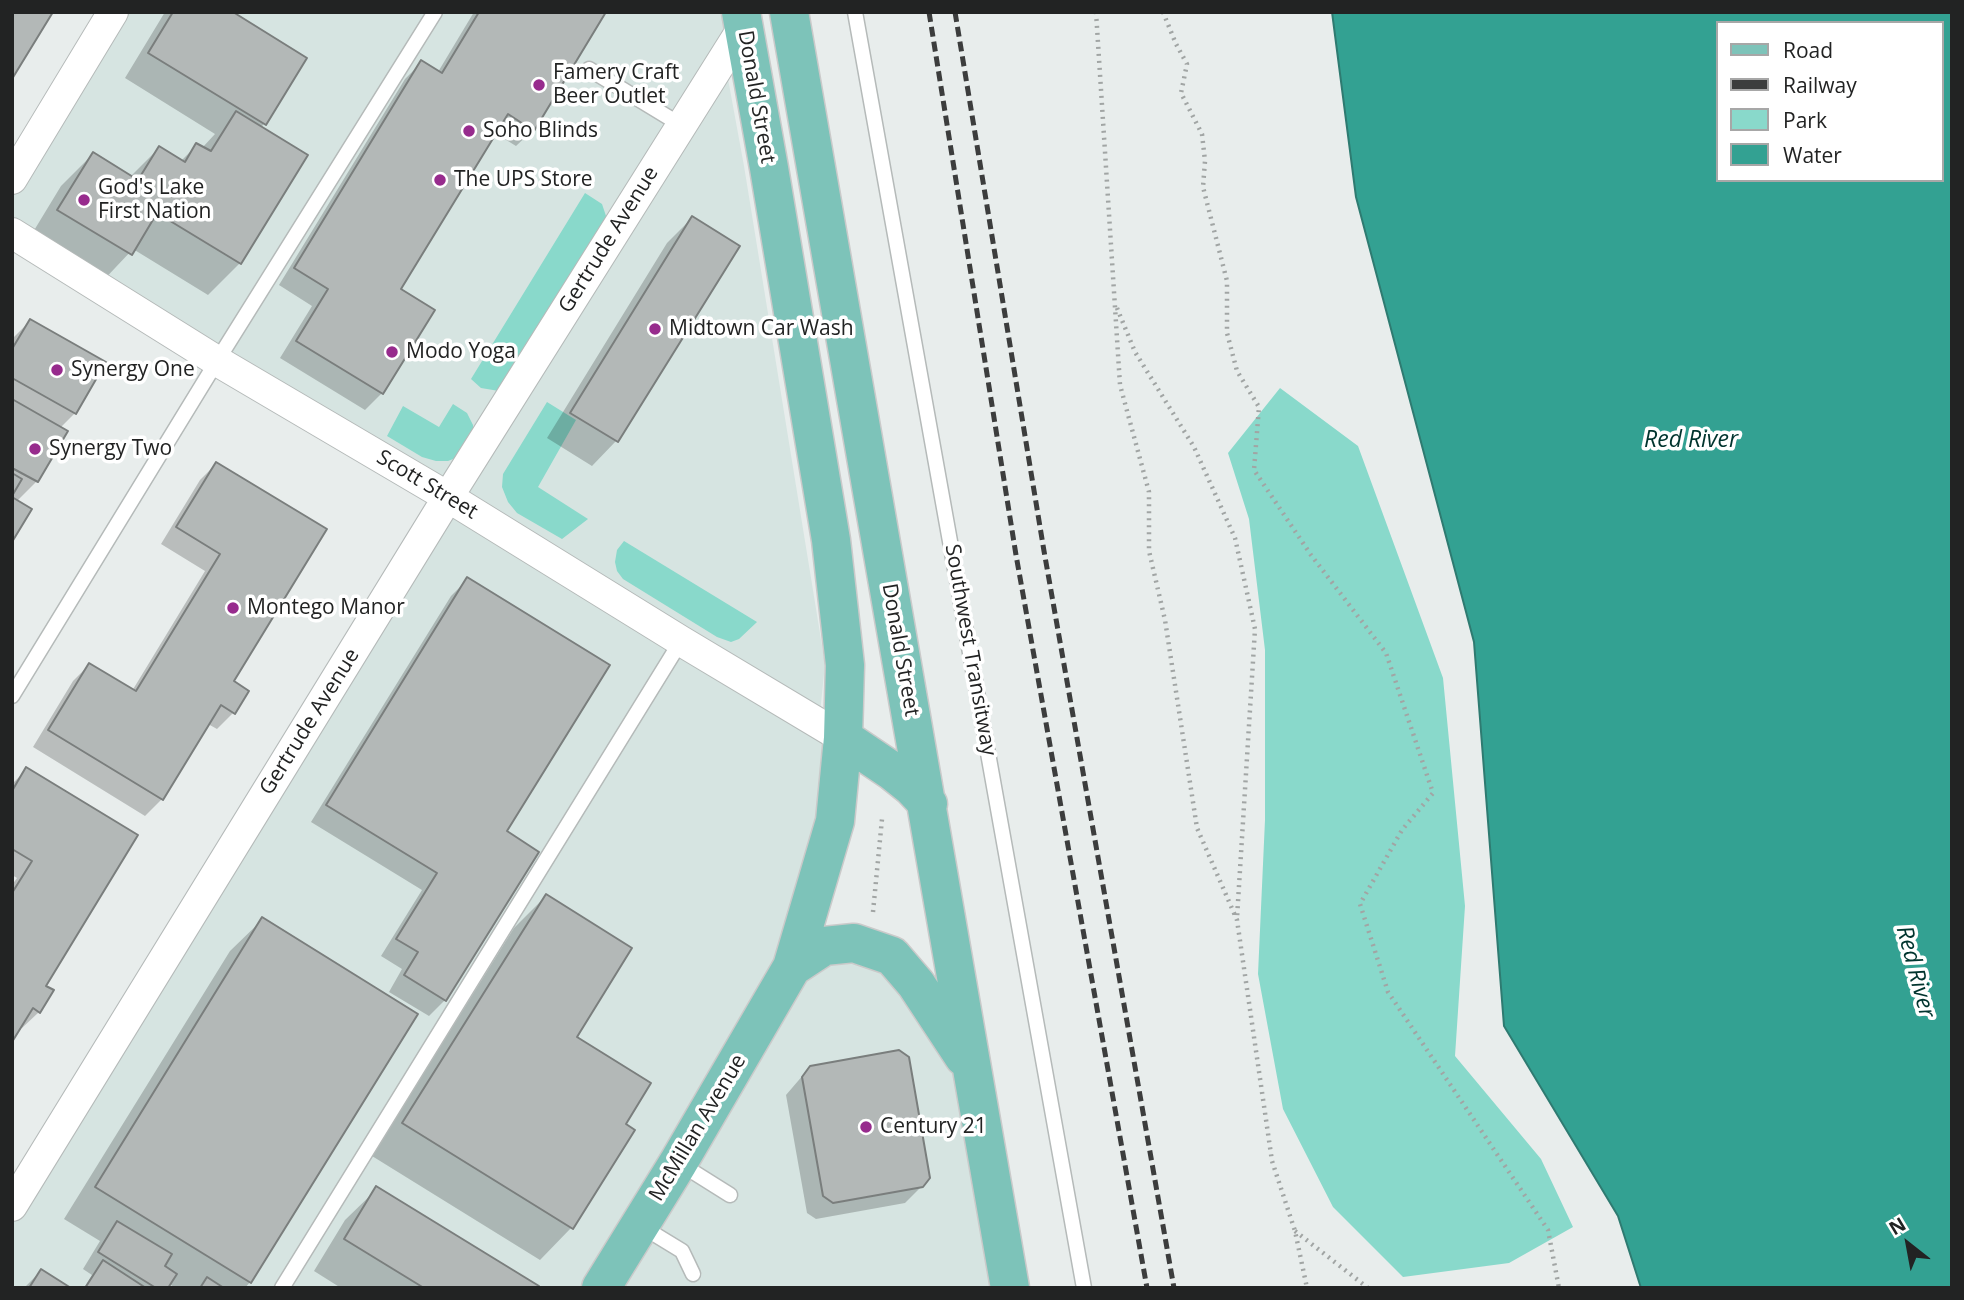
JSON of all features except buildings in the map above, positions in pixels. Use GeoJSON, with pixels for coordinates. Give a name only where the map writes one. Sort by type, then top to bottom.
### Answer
{"type":"FeatureCollection","features":[{"type":"Feature","properties":{"kind":"main road","name":"Donald Street"},"geometry":{"type":"LineString","coordinates":[[789,12],[1010,1288]]}},
{"type":"Feature","properties":{"kind":"main road","name":"Donald Street"},"geometry":{"type":"LineString","coordinates":[[742,19],[831,540],[845,665],[843,738],[835,821],[792,967]]}},
{"type":"Feature","properties":{"kind":"main road"},"geometry":{"type":"LineString","coordinates":[[843,738],[892,771],[928,804]]}},
{"type":"Feature","properties":{"kind":"main road"},"geometry":{"type":"LineString","coordinates":[[792,967],[824,946],[854,943],[892,956],[916,984],[973,1070]]}},
{"type":"Feature","properties":{"kind":"main road","name":"McMillan Avenue"},"geometry":{"type":"LineString","coordinates":[[601,1288],[678,1163],[792,967]]}},
{"type":"Feature","properties":{"kind":"street"},"geometry":{"type":"LineString","coordinates":[[12,179],[113,12]]}},
{"type":"Feature","properties":{"kind":"street","name":"Gertrude Avenue"},"geometry":{"type":"LineString","coordinates":[[12,1206],[448,497],[681,125],[742,19]]}},
{"type":"Feature","properties":{"kind":"street","name":"Scott Street"},"geometry":{"type":"LineString","coordinates":[[12,233],[843,738]]}},
{"type":"Feature","properties":{"kind":"lane"},"geometry":{"type":"LineString","coordinates":[[12,696],[217,360],[435,12]]}},
{"type":"Feature","properties":{"kind":"lane","name":"Southwest Transitway"},"geometry":{"type":"LineString","coordinates":[[855,12],[1084,1288]]}},
{"type":"Feature","properties":{"kind":"lane"},"geometry":{"type":"LineString","coordinates":[[589,69],[681,125]]}},
{"type":"Feature","properties":{"kind":"lane"},"geometry":{"type":"LineString","coordinates":[[282,1288],[681,641]]}},
{"type":"Feature","properties":{"kind":"lane"},"geometry":{"type":"LineString","coordinates":[[678,1163],[730,1195]]}},
{"type":"Feature","properties":{"kind":"lane"},"geometry":{"type":"LineString","coordinates":[[640,1225],[682,1251],[693,1274]]}},
{"type":"Feature","properties":{"kind":"path"},"geometry":{"type":"LineString","coordinates":[[1096,12],[1120,385],[1149,492],[1149,551],[1166,620],[1197,828],[1237,920]]}},
{"type":"Feature","properties":{"kind":"path"},"geometry":{"type":"LineString","coordinates":[[1163,12],[1187,64],[1181,93],[1202,134],[1205,161],[1203,187],[1227,281],[1227,333],[1237,371],[1259,407],[1254,470],[1311,555],[1386,653],[1433,793],[1402,830],[1360,904],[1388,992],[1548,1230],[1559,1288]]}},
{"type":"Feature","properties":{"kind":"path"},"geometry":{"type":"LineString","coordinates":[[1115,304],[1135,352],[1194,447],[1235,538],[1255,629],[1237,920],[1272,1161],[1295,1231],[1307,1288]]}},
{"type":"Feature","properties":{"kind":"path"},"geometry":{"type":"LineString","coordinates":[[873,919],[882,819]]}},
{"type":"Feature","properties":{"kind":"path"},"geometry":{"type":"LineString","coordinates":[[1295,1231],[1368,1288]]}},
{"type":"Feature","properties":{"kind":"shaded area"},"geometry":{"type":"Polygon","coordinates":[[[113,12],[741,12],[724,57],[825,664],[819,723],[843,738],[793,966],[854,943],[973,1070],[1010,1288],[12,1288],[12,1206],[448,497],[12,233],[12,179],[113,12]]]}},
{"type":"Feature","properties":{"kind":"green space"},"geometry":{"type":"Polygon","coordinates":[[[585,193],[602,204],[607,219],[499,391],[481,388],[471,379],[585,193]]]}},
{"type":"Feature","properties":{"kind":"green space"},"geometry":{"type":"Polygon","coordinates":[[[1280,388],[1358,446],[1443,678],[1465,906],[1455,1056],[1541,1159],[1573,1227],[1509,1263],[1403,1277],[1333,1207],[1283,1109],[1258,974],[1265,820],[1265,650],[1249,519],[1228,453],[1280,388]]]}},
{"type":"Feature","properties":{"kind":"green space"},"geometry":{"type":"Polygon","coordinates":[[[547,402],[576,420],[538,487],[588,519],[562,539],[517,513],[508,502],[502,487],[503,474],[547,402]]]}},
{"type":"Feature","properties":{"kind":"green space"},"geometry":{"type":"Polygon","coordinates":[[[453,404],[467,413],[473,425],[473,438],[461,456],[448,461],[436,461],[422,457],[387,436],[403,406],[439,427],[453,404]]]}},
{"type":"Feature","properties":{"kind":"green space"},"geometry":{"type":"Polygon","coordinates":[[[624,541],[757,622],[739,639],[731,642],[717,637],[623,579],[615,562],[617,550],[624,541]]]}},
{"type":"Feature","properties":{"kind":"water","name":"Red River"},"geometry":{"type":"Polygon","coordinates":[[[1332,12],[1952,12],[1952,1288],[1641,1288],[1618,1216],[1504,1026],[1474,642],[1356,197],[1332,12]]]}},
{"type":"Feature","properties":{"kind":"railway"},"geometry":{"type":"LineString","coordinates":[[929,12],[1016,555],[1147,1288]]}},
{"type":"Feature","properties":{"kind":"railway"},"geometry":{"type":"LineString","coordinates":[[955,12],[1044,551],[1174,1288]]}},
{"type":"Feature","properties":{"kind":"place","name":"Famery Craft Beer Outlet"},"geometry":{"type":"Point","coordinates":[539,85]}},
{"type":"Feature","properties":{"kind":"place","name":"Soho Blinds"},"geometry":{"type":"Point","coordinates":[469,131]}},
{"type":"Feature","properties":{"kind":"place","name":"The UPS Store"},"geometry":{"type":"Point","coordinates":[440,180]}},
{"type":"Feature","properties":{"kind":"place","name":"God's Lake First Nation"},"geometry":{"type":"Point","coordinates":[84,200]}},
{"type":"Feature","properties":{"kind":"place","name":"Midtown Car Wash"},"geometry":{"type":"Point","coordinates":[655,329]}},
{"type":"Feature","properties":{"kind":"place","name":"Modo Yoga"},"geometry":{"type":"Point","coordinates":[392,352]}},
{"type":"Feature","properties":{"kind":"place","name":"Synergy One"},"geometry":{"type":"Point","coordinates":[57,370]}},
{"type":"Feature","properties":{"kind":"place","name":"Synergy Two"},"geometry":{"type":"Point","coordinates":[35,449]}},
{"type":"Feature","properties":{"kind":"place","name":"Montego Manor"},"geometry":{"type":"Point","coordinates":[233,608]}},
{"type":"Feature","properties":{"kind":"place","name":"Century 21"},"geometry":{"type":"Point","coordinates":[866,1127]}}]}
